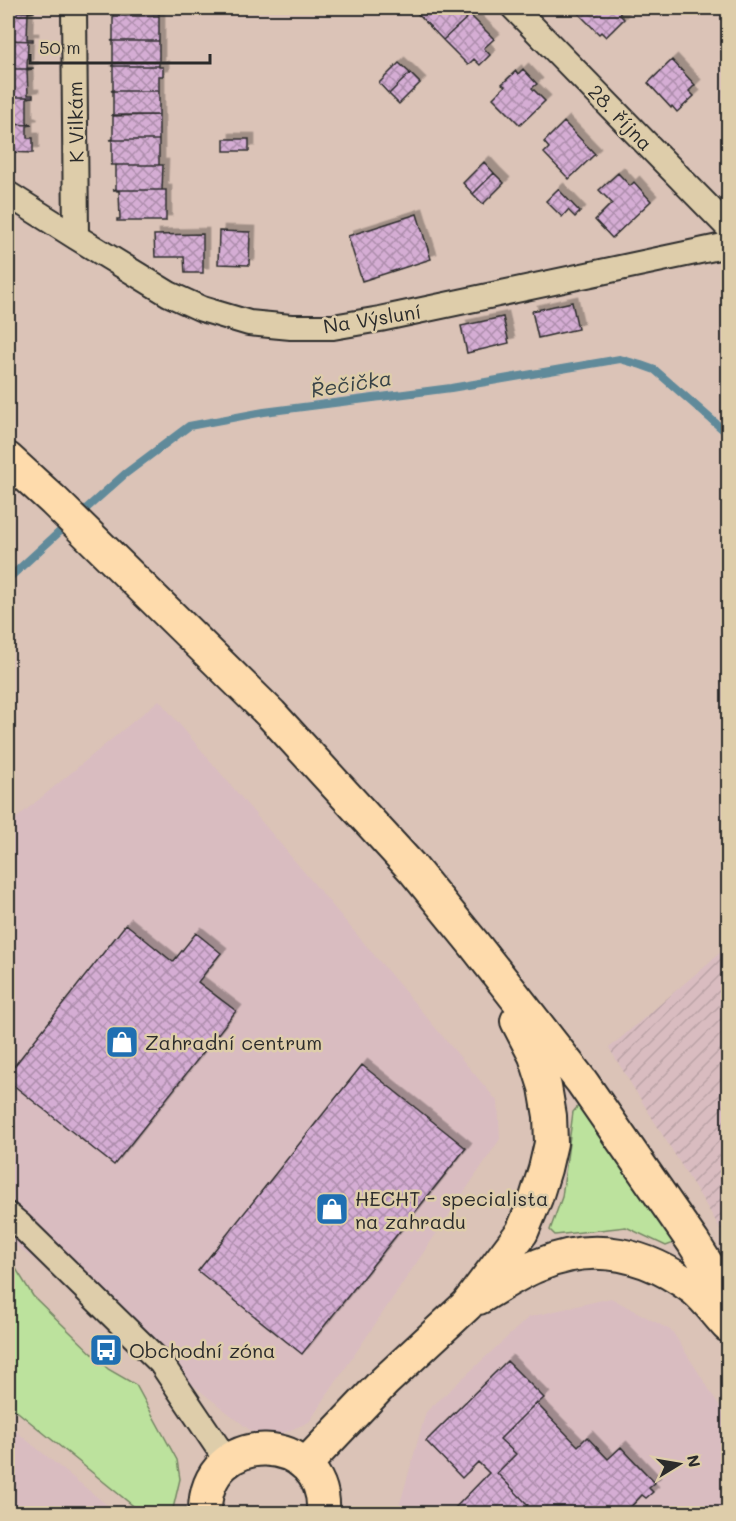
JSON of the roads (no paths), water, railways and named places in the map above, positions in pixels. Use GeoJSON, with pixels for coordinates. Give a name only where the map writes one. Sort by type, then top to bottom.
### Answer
{"type":"FeatureCollection","features":[{"type":"Feature","properties":{"kind":"main road"},"geometry":{"type":"LineString","coordinates":[[8,459],[54,501],[271,714],[413,869],[582,1082],[729,1298]]}},
{"type":"Feature","properties":{"kind":"main road"},"geometry":{"type":"LineString","coordinates":[[305,1465],[385,1381],[467,1305],[522,1232],[536,1197],[551,1143],[550,1116],[545,1087],[535,1056],[474,944]]}},
{"type":"Feature","properties":{"kind":"main road"},"geometry":{"type":"LineString","coordinates":[[467,1305],[538,1265],[584,1253],[606,1253],[626,1255],[649,1263],[672,1275],[695,1290],[729,1326]]}},
{"type":"Feature","properties":{"kind":"main road"},"geometry":{"type":"LineString","coordinates":[[205,1514],[206,1493],[214,1475],[227,1461],[243,1452],[261,1448],[280,1450],[297,1458],[310,1470],[320,1486],[324,1504],[323,1514]]}},
{"type":"Feature","properties":{"kind":"street","name":"K Vilkám"},"geometry":{"type":"LineString","coordinates":[[74,8],[76,237]]}},
{"type":"Feature","properties":{"kind":"street","name":"28. října"},"geometry":{"type":"LineString","coordinates":[[514,8],[729,227]]}},
{"type":"Feature","properties":{"kind":"street","name":"Na Výsluní"},"geometry":{"type":"LineString","coordinates":[[8,194],[169,294],[202,309],[249,323],[291,327],[333,327],[380,319],[729,245]]}},
{"type":"Feature","properties":{"kind":"street"},"geometry":{"type":"LineString","coordinates":[[8,1215],[161,1363],[227,1461]]}},
{"type":"Feature","properties":{"kind":"waterway","name":"Řečička"},"geometry":{"type":"LineString","coordinates":[[79,515],[125,474],[189,426],[264,412],[451,388],[620,359],[655,370],[728,434]]}},
{"type":"Feature","properties":{"kind":"waterway","name":"Řečička"},"geometry":{"type":"LineString","coordinates":[[8,579],[67,525]]}},
{"type":"Feature","properties":{"kind":"place","name":"Zahradní centrum"},"geometry":{"type":"Point","coordinates":[122,1042]}},
{"type":"Feature","properties":{"kind":"place","name":"HECHT - specialista na zahradu"},"geometry":{"type":"Point","coordinates":[332,1209]}},
{"type":"Feature","properties":{"kind":"place","name":"Obchodní zóna"},"geometry":{"type":"Point","coordinates":[106,1350]}}]}
